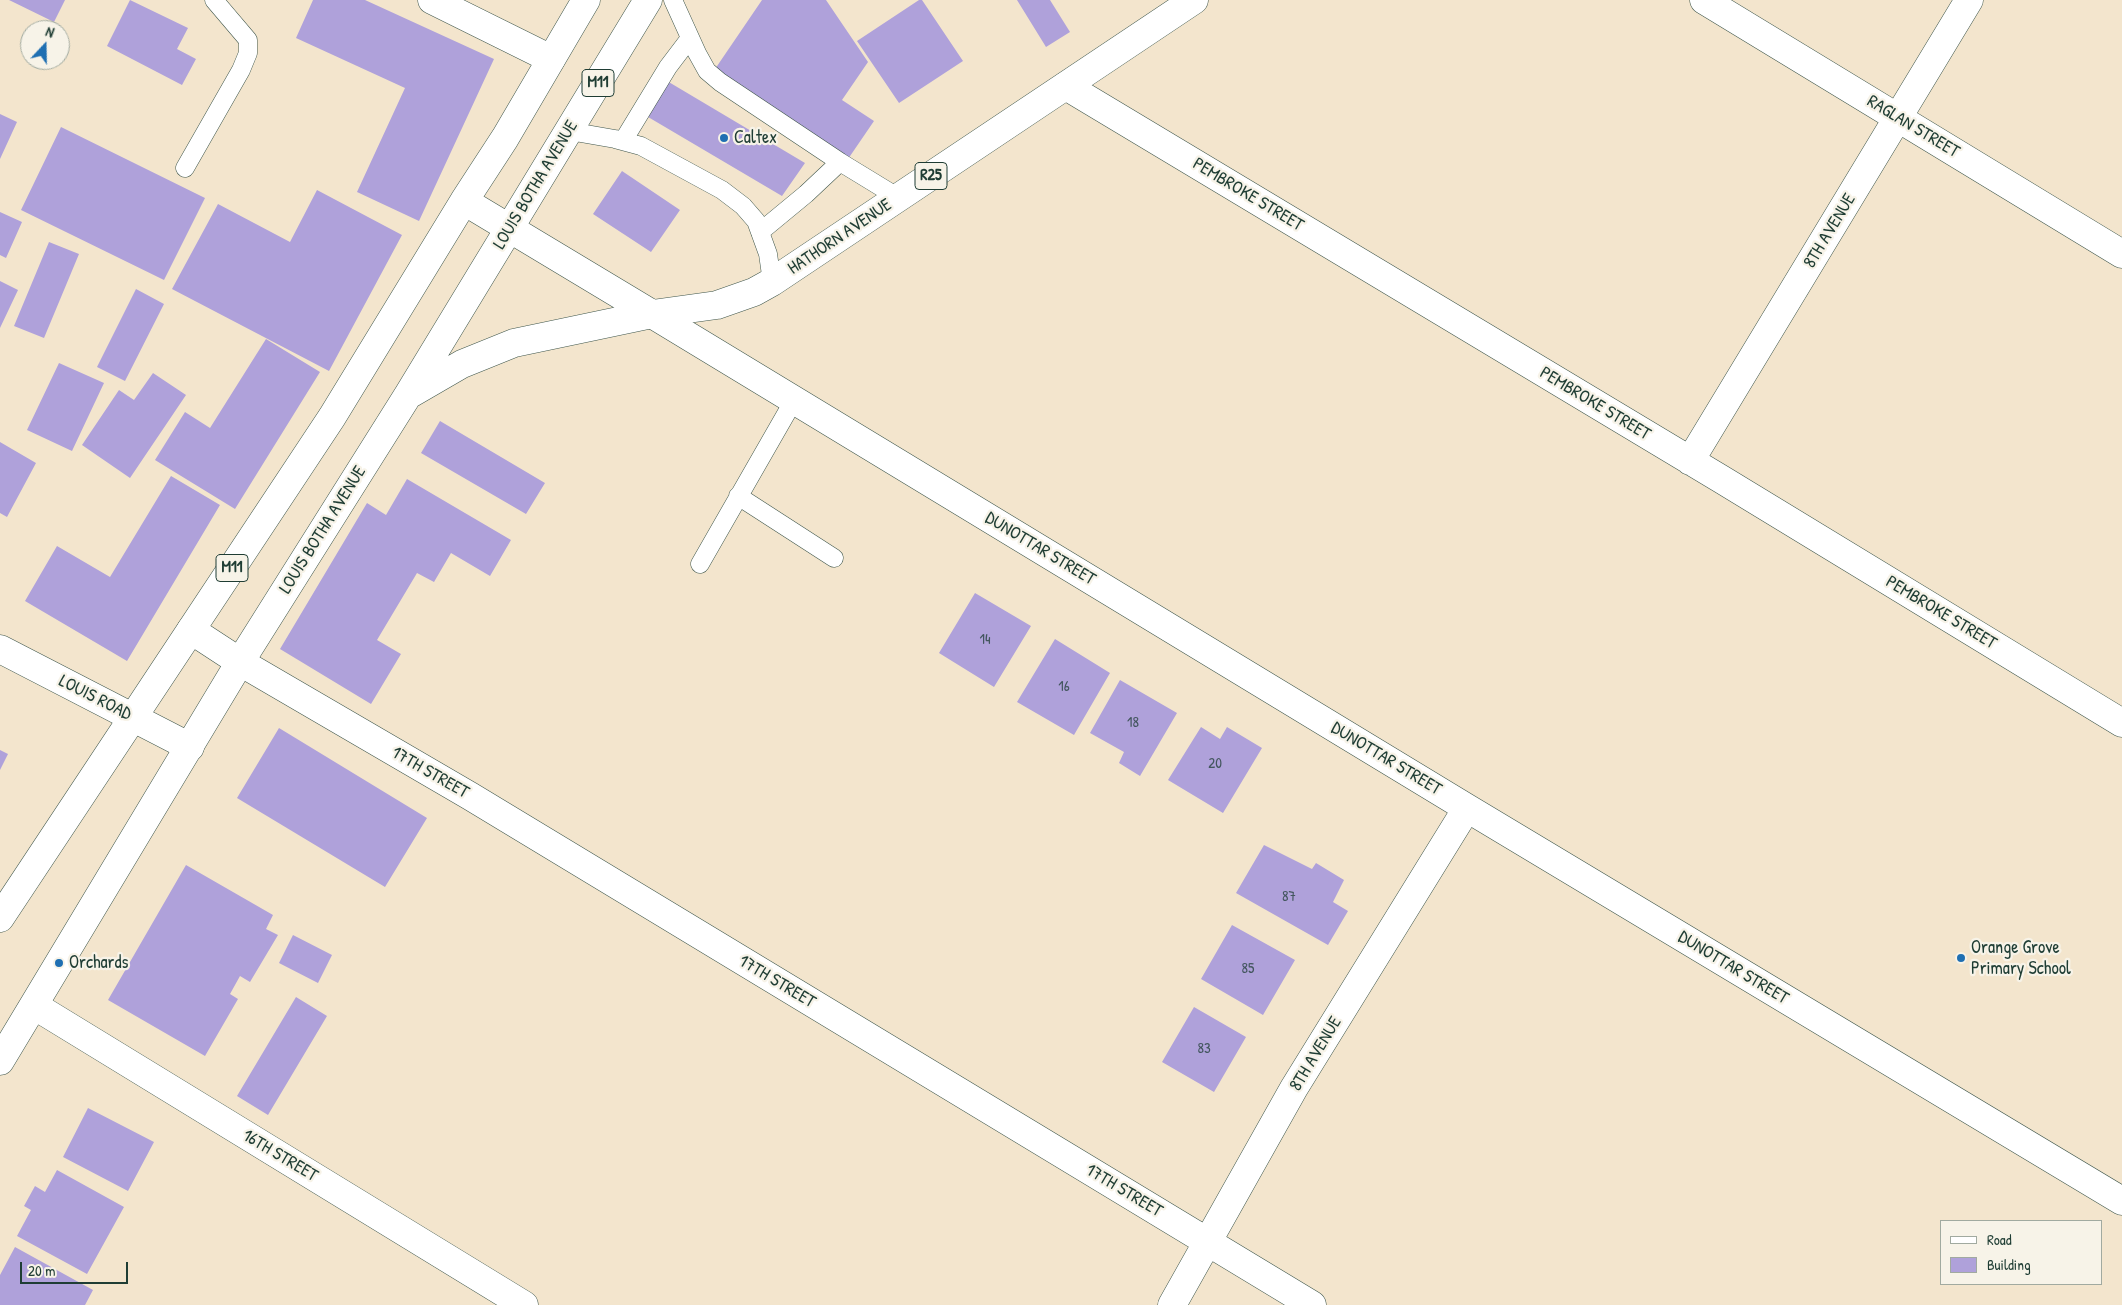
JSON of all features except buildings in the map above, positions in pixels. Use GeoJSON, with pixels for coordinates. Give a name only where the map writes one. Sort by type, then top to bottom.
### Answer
{"type":"FeatureCollection","features":[{"type":"Feature","properties":{"kind":"street"},"geometry":{"type":"LineString","coordinates":[[432,0],[551,59]]}},
{"type":"Feature","properties":{"kind":"street","name":"M11"},"geometry":{"type":"LineString","coordinates":[[0,918],[332,418],[464,201],[505,138],[586,0]]}},
{"type":"Feature","properties":{"kind":"street","name":"LOUIS BOTHA AVENUE"},"geometry":{"type":"LineString","coordinates":[[0,1061],[35,1006],[240,662],[408,395],[648,0]]}},
{"type":"Feature","properties":{"kind":"street","name":"HATHORN AVENUE"},"geometry":{"type":"LineString","coordinates":[[408,395],[462,364],[514,343],[652,314],[717,305],[754,292],[899,198],[1194,0]]}},
{"type":"Feature","properties":{"kind":"street","name":"RAGLAN STREET"},"geometry":{"type":"LineString","coordinates":[[1704,0],[2122,254]]}},
{"type":"Feature","properties":{"kind":"street","name":"8TH AVENUE"},"geometry":{"type":"LineString","coordinates":[[1690,461],[1968,0]]}},
{"type":"Feature","properties":{"kind":"street","name":"PEMBROKE STREET"},"geometry":{"type":"LineString","coordinates":[[1066,86],[2122,723]]}},
{"type":"Feature","properties":{"kind":"street"},"geometry":{"type":"LineString","coordinates":[[464,201],[652,314]]}},
{"type":"Feature","properties":{"kind":"street","name":"DUNOTTAR STREET"},"geometry":{"type":"LineString","coordinates":[[652,314],[1467,808],[2122,1201]]}},
{"type":"Feature","properties":{"kind":"street","name":"17TH STREET"},"geometry":{"type":"LineString","coordinates":[[191,630],[240,662],[470,796],[1312,1305]]}},
{"type":"Feature","properties":{"kind":"street","name":"LOUIS ROAD"},"geometry":{"type":"LineString","coordinates":[[0,649],[190,747]]}},
{"type":"Feature","properties":{"kind":"street","name":"8TH AVENUE"},"geometry":{"type":"LineString","coordinates":[[1172,1305],[1209,1243],[1294,1088],[1467,808]]}},
{"type":"Feature","properties":{"kind":"street","name":"16TH STREET"},"geometry":{"type":"LineString","coordinates":[[35,1006],[524,1305]]}},
{"type":"Feature","properties":{"kind":"lane"},"geometry":{"type":"LineString","coordinates":[[185,168],[241,70],[248,53],[248,40],[214,0]]}},
{"type":"Feature","properties":{"kind":"lane"},"geometry":{"type":"LineString","coordinates":[[673,0],[707,71],[720,82],[840,162],[899,198]]}},
{"type":"Feature","properties":{"kind":"lane"},"geometry":{"type":"LineString","coordinates":[[623,141],[668,68],[690,38]]}},
{"type":"Feature","properties":{"kind":"lane"},"geometry":{"type":"LineString","coordinates":[[569,130],[642,146],[722,190],[743,206],[756,221],[768,254],[772,282]]}},
{"type":"Feature","properties":{"kind":"lane"},"geometry":{"type":"LineString","coordinates":[[760,232],[806,194],[840,162]]}},
{"type":"Feature","properties":{"kind":"lane"},"geometry":{"type":"LineString","coordinates":[[700,564],[794,400]]}},
{"type":"Feature","properties":{"kind":"lane"},"geometry":{"type":"LineString","coordinates":[[738,496],[834,558]]}},
{"type":"Feature","properties":{"kind":"place","name":"Caltex"},"geometry":{"type":"Point","coordinates":[724,138]}},
{"type":"Feature","properties":{"kind":"place","name":"Orange Grove Primary School"},"geometry":{"type":"Point","coordinates":[1961,958]}},
{"type":"Feature","properties":{"kind":"place","name":"Orchards"},"geometry":{"type":"Point","coordinates":[59,963]}}]}
